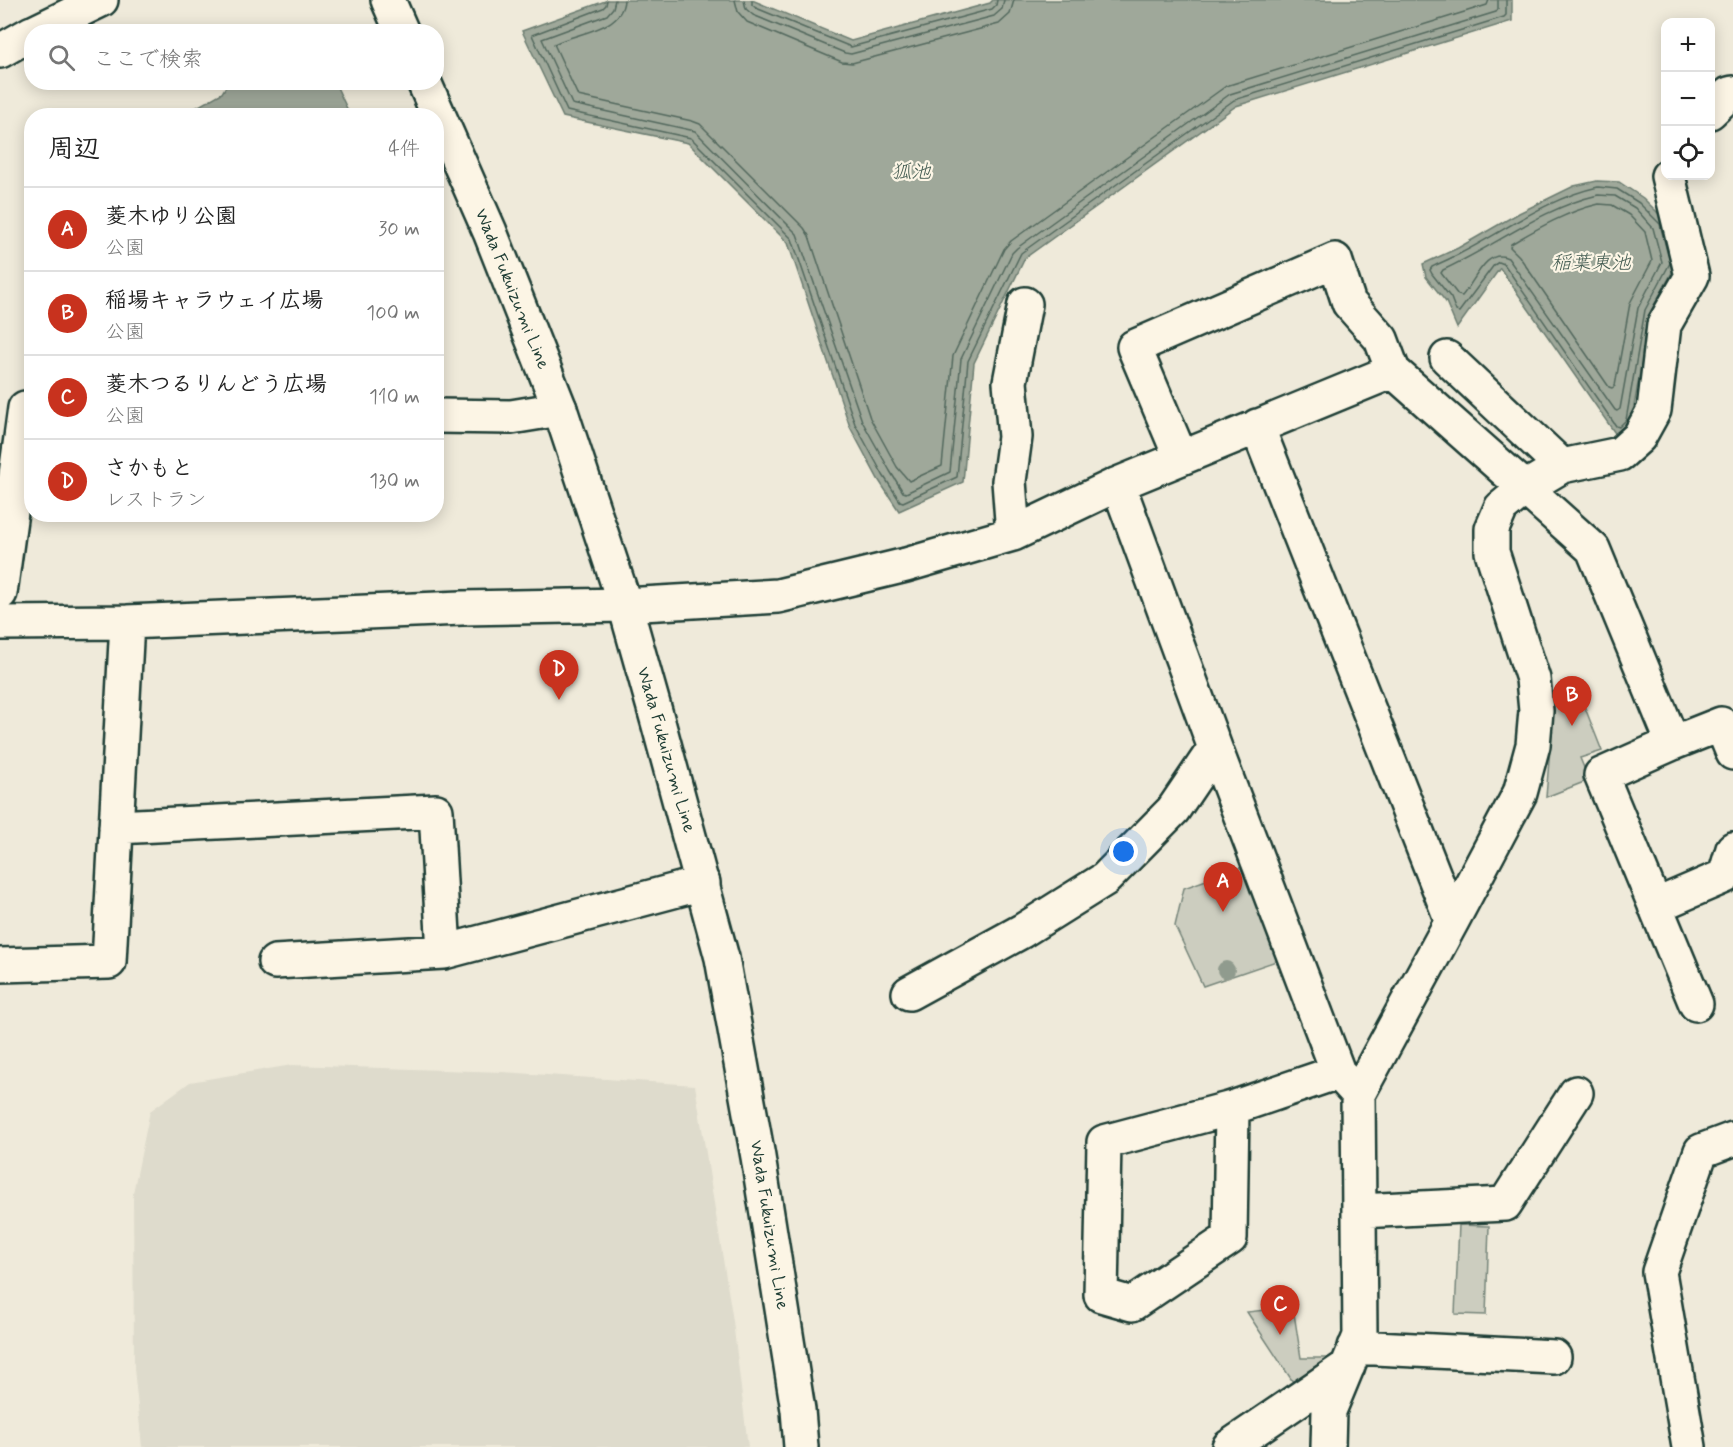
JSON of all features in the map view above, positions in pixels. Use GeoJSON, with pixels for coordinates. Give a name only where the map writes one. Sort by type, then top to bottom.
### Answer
{"type":"FeatureCollection","features":[{"type":"Feature","properties":{"kind":"street"},"geometry":{"type":"LineString","coordinates":[[43,24],[63,8],[101,0]]}},
{"type":"Feature","properties":{"kind":"street"},"geometry":{"type":"LineString","coordinates":[[388,0],[398,24]]}},
{"type":"Feature","properties":{"kind":"street"},"geometry":{"type":"LineString","coordinates":[[0,51],[24,37]]}},
{"type":"Feature","properties":{"kind":"street","name":"Wada Fukuizumi Line"},"geometry":{"type":"LineString","coordinates":[[428,90],[435,108]]}},
{"type":"Feature","properties":{"kind":"street"},"geometry":{"type":"LineString","coordinates":[[1715,107],[1733,93]]}},
{"type":"Feature","properties":{"kind":"street","name":"Wada Fukuizumi Line"},"geometry":{"type":"LineString","coordinates":[[444,127],[490,232],[560,409],[625,605],[703,884],[722,958],[758,1157],[798,1410],[801,1447]]}},
{"type":"Feature","properties":{"kind":"street"},"geometry":{"type":"LineString","coordinates":[[1232,1108],[1230,1238],[1132,1304],[1101,1295],[1104,1142],[1232,1108],[1348,1083],[1452,921],[1520,793],[1533,745],[1536,711],[1533,679],[1491,552],[1492,529],[1501,508],[1525,488],[1562,466],[1620,454],[1639,437],[1654,410],[1664,325],[1692,276],[1669,180]]}},
{"type":"Feature","properties":{"kind":"street"},"geometry":{"type":"LineString","coordinates":[[1181,458],[1134,347],[1335,261],[1348,303],[1381,339],[1393,371],[1593,549],[1673,743]]}},
{"type":"Feature","properties":{"kind":"street"},"geometry":{"type":"LineString","coordinates":[[1013,534],[1009,481],[1015,437],[1010,382],[1025,304]]}},
{"type":"Feature","properties":{"kind":"street"},"geometry":{"type":"LineString","coordinates":[[1447,358],[1562,466]]}},
{"type":"Feature","properties":{"kind":"street"},"geometry":{"type":"LineString","coordinates":[[0,623],[127,622],[462,608],[625,605],[778,596],[906,565],[1013,534],[1118,484],[1393,371]]}},
{"type":"Feature","properties":{"kind":"street"},"geometry":{"type":"LineString","coordinates":[[0,593],[19,407]]}},
{"type":"Feature","properties":{"kind":"street"},"geometry":{"type":"LineString","coordinates":[[444,416],[511,417],[560,409]]}},
{"type":"Feature","properties":{"kind":"street"},"geometry":{"type":"LineString","coordinates":[[1257,426],[1452,921]]}},
{"type":"Feature","properties":{"kind":"street"},"geometry":{"type":"LineString","coordinates":[[1118,484],[1215,748],[1348,1083],[1359,1211],[1360,1336],[1329,1411],[1328,1447]]}},
{"type":"Feature","properties":{"kind":"street"},"geometry":{"type":"LineString","coordinates":[[0,965],[109,962],[127,622]]}},
{"type":"Feature","properties":{"kind":"street"},"geometry":{"type":"LineString","coordinates":[[1696,1004],[1601,775],[1721,724],[1733,753]]}},
{"type":"Feature","properties":{"kind":"street"},"geometry":{"type":"LineString","coordinates":[[909,993],[1022,931],[1105,879],[1173,810],[1215,748]]}},
{"type":"Feature","properties":{"kind":"street"},"geometry":{"type":"LineString","coordinates":[[116,827],[436,811],[444,952]]}},
{"type":"Feature","properties":{"kind":"street"},"geometry":{"type":"LineString","coordinates":[[1655,906],[1725,876],[1733,849]]}},
{"type":"Feature","properties":{"kind":"street"},"geometry":{"type":"LineString","coordinates":[[275,962],[444,952],[703,884]]}},
{"type":"Feature","properties":{"kind":"street"},"geometry":{"type":"LineString","coordinates":[[1359,1211],[1505,1204],[1576,1093]]}},
{"type":"Feature","properties":{"kind":"street"},"geometry":{"type":"LineString","coordinates":[[1689,1447],[1659,1272],[1701,1151],[1733,1139]]}},
{"type":"Feature","properties":{"kind":"street"},"geometry":{"type":"LineString","coordinates":[[1229,1447],[1351,1356],[1554,1357]]}},
{"type":"Feature","properties":{"kind":"shaded area"},"geometry":{"type":"Polygon","coordinates":[[[1578,690],[1602,751],[1580,758],[1589,780],[1546,797],[1554,701],[1578,690]]]}},
{"type":"Feature","properties":{"kind":"shaded area"},"geometry":{"type":"Polygon","coordinates":[[[1250,864],[1285,958],[1203,986],[1175,926],[1184,888],[1250,864]]]}},
{"type":"Feature","properties":{"kind":"shaded area"},"geometry":{"type":"Polygon","coordinates":[[[292,1065],[503,1072],[695,1085],[733,1321],[748,1447],[142,1447],[134,1368],[133,1193],[150,1111],[190,1082],[292,1065]]]}},
{"type":"Feature","properties":{"kind":"shaded area"},"geometry":{"type":"Polygon","coordinates":[[[1459,1225],[1489,1226],[1486,1315],[1455,1314],[1459,1225]]]}},
{"type":"Feature","properties":{"kind":"shaded area"},"geometry":{"type":"Polygon","coordinates":[[[1293,1307],[1301,1358],[1328,1358],[1293,1382],[1247,1312],[1293,1307]]]}},
{"type":"Feature","properties":{"kind":"water","name":"狐池"},"geometry":{"type":"Polygon","coordinates":[[[608,0],[752,0],[851,41],[990,3],[993,0],[1512,0],[1512,21],[1236,106],[1025,258],[974,363],[963,482],[899,511],[878,479],[850,427],[788,243],[688,143],[563,117],[522,31],[608,0]]]}},
{"type":"Feature","properties":{"kind":"water"},"geometry":{"type":"Polygon","coordinates":[[[224,90],[338,90],[347,108],[195,108],[224,90]]]}},
{"type":"Feature","properties":{"kind":"water","name":"稲葉東池"},"geometry":{"type":"Polygon","coordinates":[[[1597,181],[1619,182],[1643,198],[1666,221],[1676,265],[1651,311],[1631,423],[1619,439],[1500,268],[1457,328],[1446,302],[1426,277],[1423,264],[1458,248],[1519,213],[1574,186],[1597,181]]]}},
{"type":"Feature","properties":{"kind":"place","name":"さかもと"},"geometry":{"type":"Point","coordinates":[559,700]}},
{"type":"Feature","properties":{"kind":"place","name":"稲場キャラウェイ広場"},"geometry":{"type":"Point","coordinates":[1572,726]}},
{"type":"Feature","properties":{"kind":"place","name":"菱木ゆり公園"},"geometry":{"type":"Point","coordinates":[1223,912]}},
{"type":"Feature","properties":{"kind":"place","name":"菱木つるりんどう広場"},"geometry":{"type":"Point","coordinates":[1280,1335]}}]}
